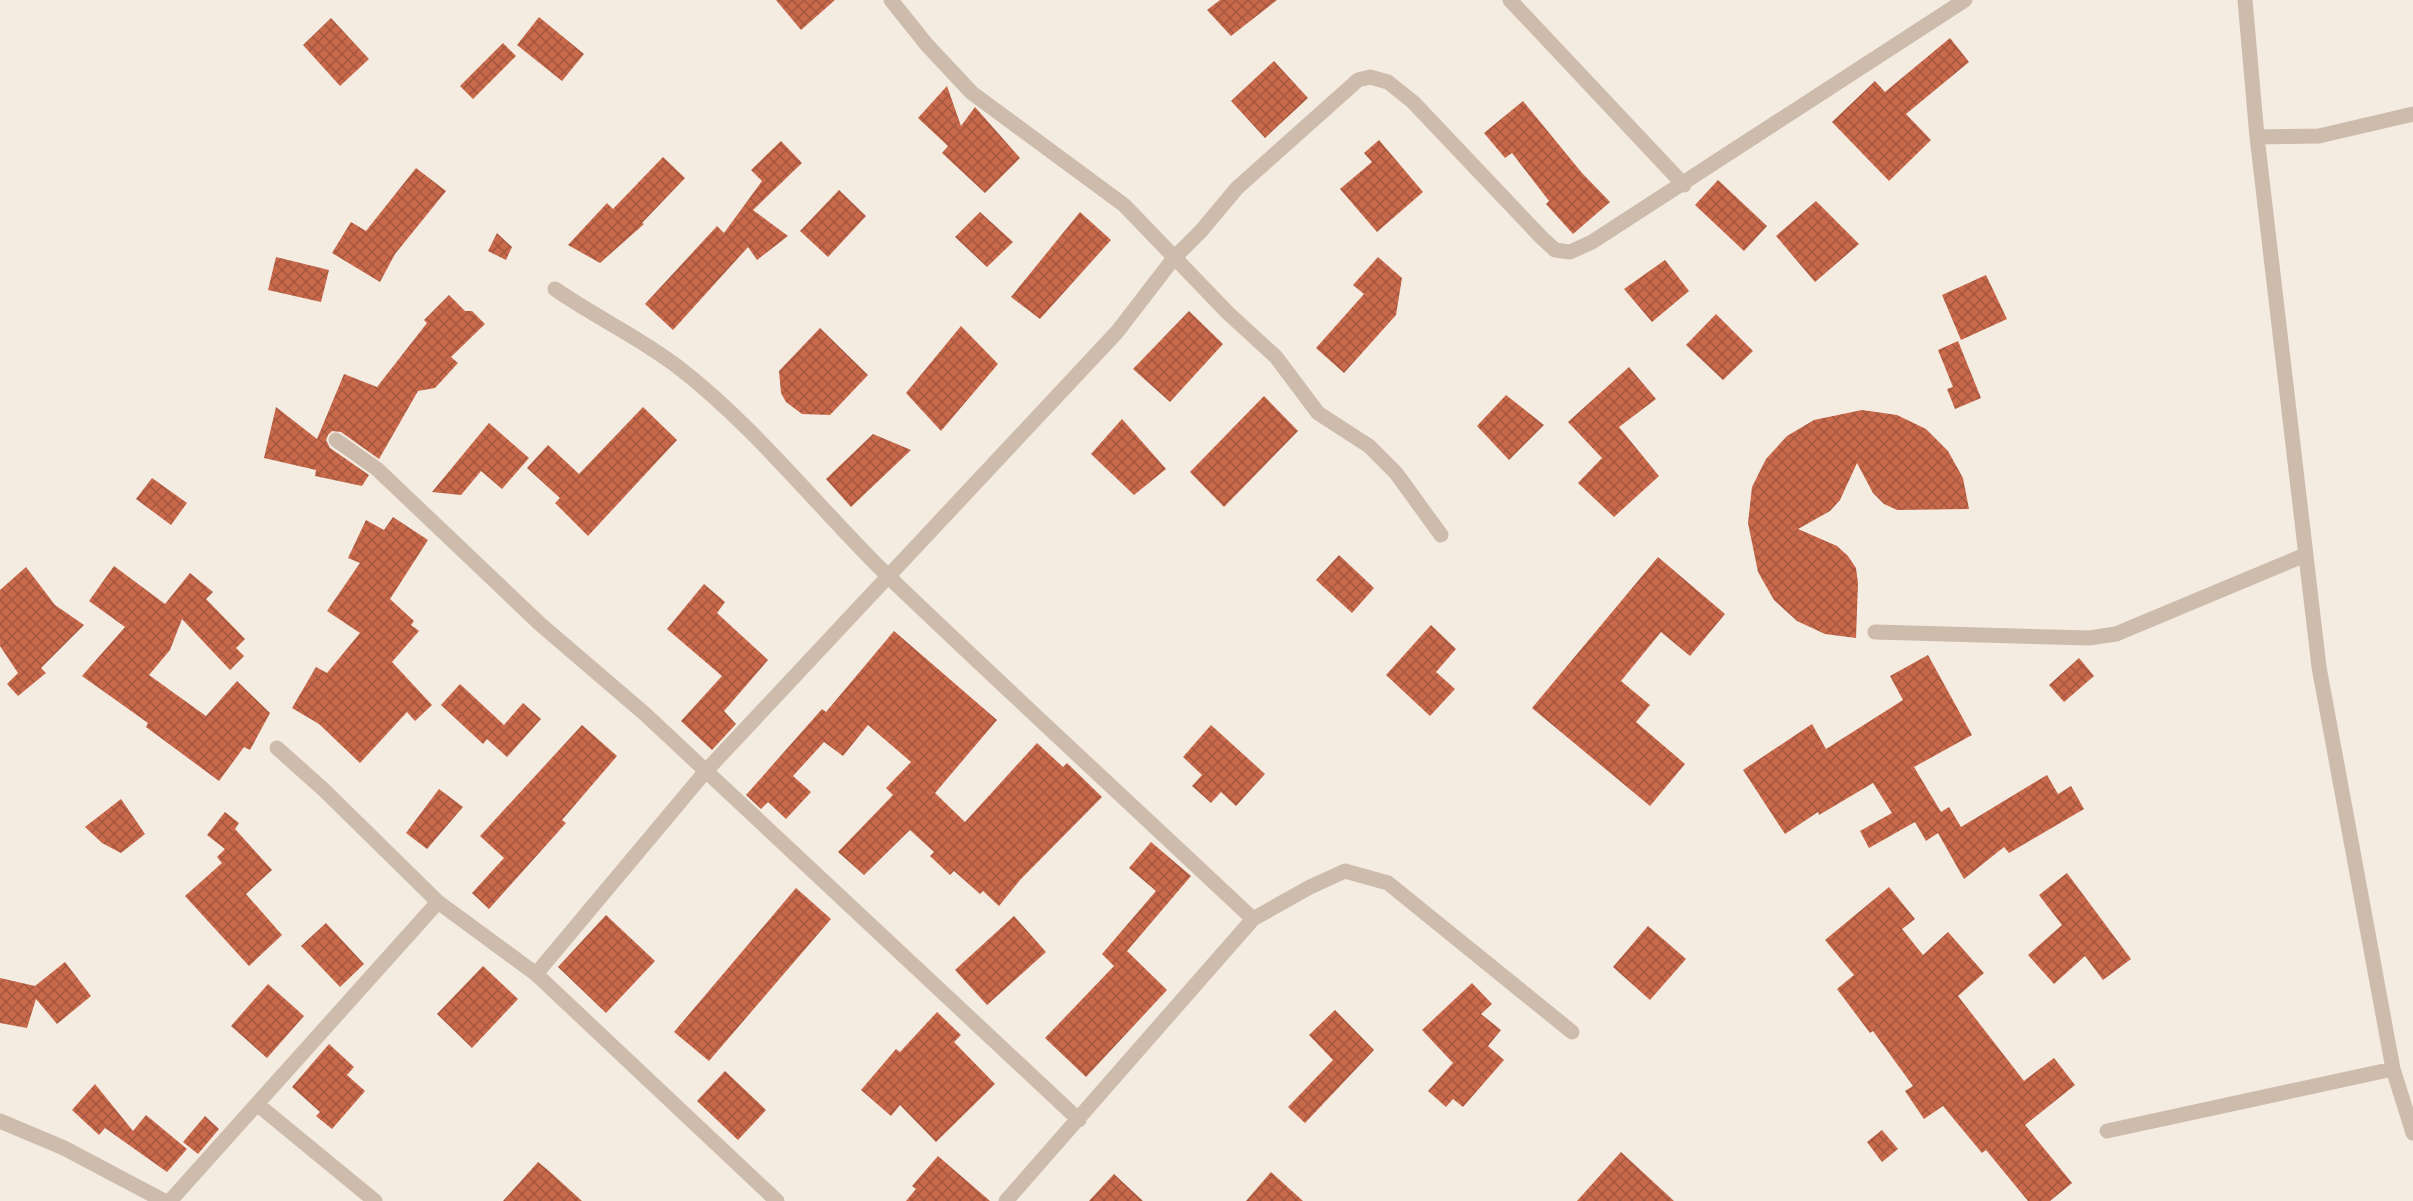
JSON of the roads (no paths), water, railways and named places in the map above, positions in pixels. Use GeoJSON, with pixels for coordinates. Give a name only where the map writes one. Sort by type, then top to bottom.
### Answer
{"type":"FeatureCollection","features":[{"type":"Feature","properties":{"kind":"street"},"geometry":{"type":"LineString","coordinates":[[891,0],[927,45],[972,93],[1124,205],[1174,258],[1276,357],[1318,413],[1369,446],[1396,473],[1441,534]]}},
{"type":"Feature","properties":{"kind":"street"},"geometry":{"type":"LineString","coordinates":[[1510,0],[1683,185]]}},
{"type":"Feature","properties":{"kind":"street"},"geometry":{"type":"LineString","coordinates":[[536,974],[705,772],[1117,332],[1174,258],[1201,231],[1237,188],[1282,145],[1358,80],[1370,77],[1388,82],[1413,102],[1555,250],[1570,252],[1592,242],[1683,185],[1965,0]]}},
{"type":"Feature","properties":{"kind":"street"},"geometry":{"type":"LineString","coordinates":[[2245,0],[2257,137],[2304,555],[2319,667],[2393,1069],[2413,1134]]}},
{"type":"Feature","properties":{"kind":"street"},"geometry":{"type":"LineString","coordinates":[[2257,137],[2319,136],[2413,114]]}},
{"type":"Feature","properties":{"kind":"street"},"geometry":{"type":"LineString","coordinates":[[555,289],[634,335],[680,369],[739,423],[889,576],[1253,919]]}},
{"type":"Feature","properties":{"kind":"street"},"geometry":{"type":"LineString","coordinates":[[336,440],[377,469],[540,624],[604,678],[1079,1120]]}},
{"type":"Feature","properties":{"kind":"street"},"geometry":{"type":"LineString","coordinates":[[1875,632],[2054,638],[2116,634],[2304,555]]}},
{"type":"Feature","properties":{"kind":"street"},"geometry":{"type":"LineString","coordinates":[[277,748],[324,790],[438,902],[536,974],[777,1201]]}},
{"type":"Feature","properties":{"kind":"street"},"geometry":{"type":"LineString","coordinates":[[1006,1201],[1253,919],[1310,887],[1345,871],[1388,883],[1572,1032]]}},
{"type":"Feature","properties":{"kind":"street"},"geometry":{"type":"LineString","coordinates":[[170,1201],[438,902]]}},
{"type":"Feature","properties":{"kind":"street"},"geometry":{"type":"LineString","coordinates":[[2107,1131],[2393,1069]]}},
{"type":"Feature","properties":{"kind":"street"},"geometry":{"type":"LineString","coordinates":[[257,1104],[375,1201]]}},
{"type":"Feature","properties":{"kind":"street"},"geometry":{"type":"LineString","coordinates":[[0,1121],[64,1148],[164,1201]]}}]}
